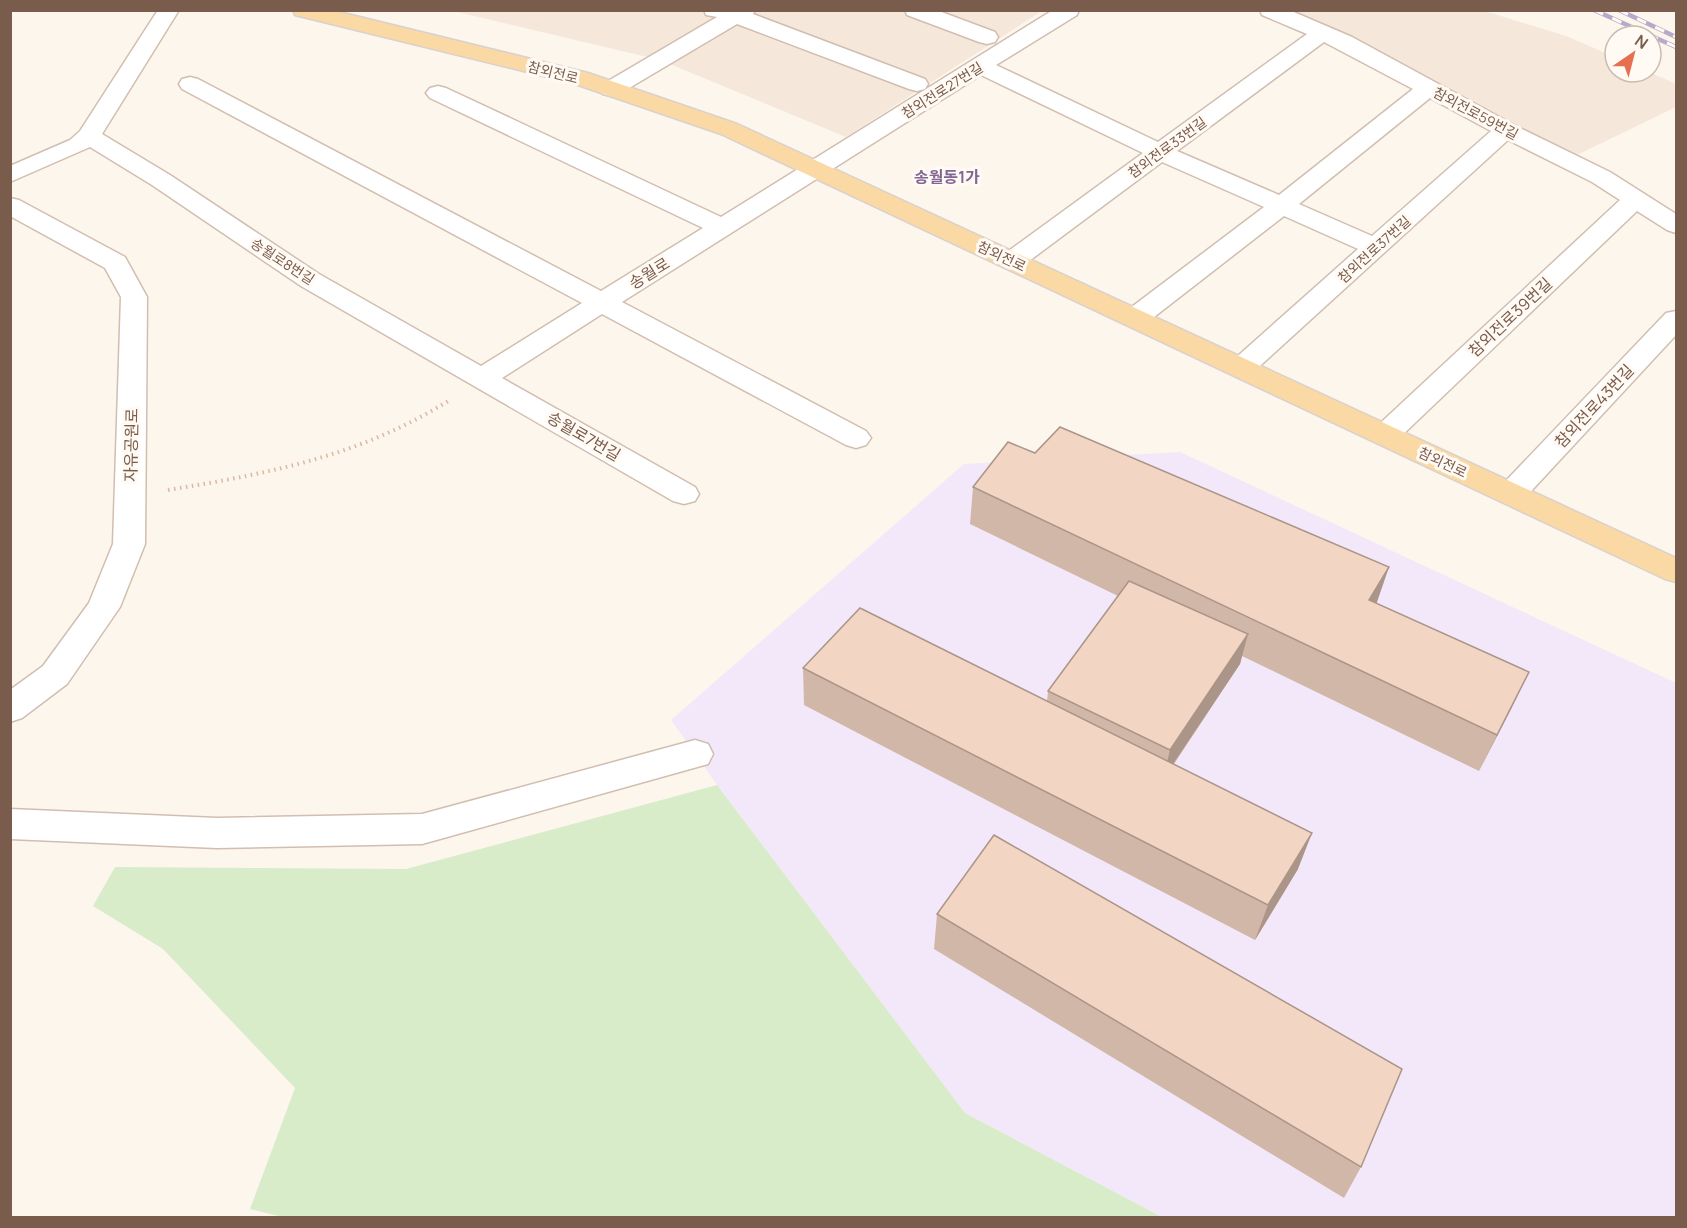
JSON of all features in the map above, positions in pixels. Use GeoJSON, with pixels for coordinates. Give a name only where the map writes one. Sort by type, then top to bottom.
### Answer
{"type":"FeatureCollection","features":[{"type":"Feature","properties":{"kind":"main road","name":"참외전로"},"geometry":{"type":"LineString","coordinates":[[303,10],[580,78],[729,129],[1677,571]]}},
{"type":"Feature","properties":{"kind":"street"},"geometry":{"type":"LineString","coordinates":[[10,175],[78,145],[88,136],[169,10]]}},
{"type":"Feature","properties":{"kind":"street"},"geometry":{"type":"LineString","coordinates":[[714,10],[741,13],[916,84]]}},
{"type":"Feature","properties":{"kind":"street"},"geometry":{"type":"LineString","coordinates":[[915,10],[987,37]]}},
{"type":"Feature","properties":{"kind":"street","name":"참외전로27번길"},"geometry":{"type":"LineString","coordinates":[[815,170],[1069,10]]}},
{"type":"Feature","properties":{"kind":"street","name":"참외전로59번길"},"geometry":{"type":"LineString","coordinates":[[1270,10],[1322,33],[1506,130],[1601,177],[1677,225]]}},
{"type":"Feature","properties":{"kind":"street"},"geometry":{"type":"LineString","coordinates":[[611,89],[741,13]]}},
{"type":"Feature","properties":{"kind":"street","name":"참외전로33번길"},"geometry":{"type":"LineString","coordinates":[[1012,261],[1322,33]]}},
{"type":"Feature","properties":{"kind":"street"},"geometry":{"type":"LineString","coordinates":[[980,66],[1160,152],[1375,247]]}},
{"type":"Feature","properties":{"kind":"street"},"geometry":{"type":"LineString","coordinates":[[190,84],[856,438]]}},
{"type":"Feature","properties":{"kind":"street"},"geometry":{"type":"LineString","coordinates":[[1135,318],[1281,206],[1428,88]]}},
{"type":"Feature","properties":{"kind":"street"},"geometry":{"type":"LineString","coordinates":[[438,93],[722,227]]}},
{"type":"Feature","properties":{"kind":"street","name":"참외전로37번길"},"geometry":{"type":"LineString","coordinates":[[1241,368],[1506,130]]}},
{"type":"Feature","properties":{"kind":"street","name":"송월로8번길"},"geometry":{"type":"LineString","coordinates":[[88,136],[161,180],[310,280],[483,377]]}},
{"type":"Feature","properties":{"kind":"street","name":"송월로"},"geometry":{"type":"LineString","coordinates":[[483,377],[815,170]]}},
{"type":"Feature","properties":{"kind":"street","name":"참외전로39번길"},"geometry":{"type":"LineString","coordinates":[[1384,435],[1636,199]]}},
{"type":"Feature","properties":{"kind":"street","name":"자유공원로"},"geometry":{"type":"LineString","coordinates":[[10,205],[116,263],[134,297],[129,544],[104,607],[55,675],[10,709]]}},
{"type":"Feature","properties":{"kind":"street","name":"참외전로43번길"},"geometry":{"type":"LineString","coordinates":[[1511,494],[1677,319]]}},
{"type":"Feature","properties":{"kind":"street","name":"송월로7번길"},"geometry":{"type":"LineString","coordinates":[[483,377],[684,494]]}},
{"type":"Feature","properties":{"kind":"street"},"geometry":{"type":"LineString","coordinates":[[10,824],[217,833],[422,829],[695,754]]}},
{"type":"Feature","properties":{"kind":"path"},"geometry":{"type":"LineString","coordinates":[[130,497],[268,474],[351,448],[427,416],[483,377]]}},
{"type":"Feature","properties":{"kind":"shaded area"},"geometry":{"type":"Polygon","coordinates":[[[453,11],[1042,11],[846,137],[660,60],[453,11]]]}},
{"type":"Feature","properties":{"kind":"shaded area"},"geometry":{"type":"Polygon","coordinates":[[[1284,11],[1485,11],[1566,36],[1603,52],[1603,84],[1663,84],[1663,78],[1676,84],[1676,107],[1577,155],[1284,11]]]}},
{"type":"Feature","properties":{"kind":"shaded area"},"geometry":{"type":"Polygon","coordinates":[[[1180,452],[1676,683],[1676,1217],[1162,1217],[965,1113],[717,785],[671,720],[964,464],[1180,452]]]}},
{"type":"Feature","properties":{"kind":"green space"},"geometry":{"type":"Polygon","coordinates":[[[717,785],[965,1113],[1162,1217],[287,1218],[250,1209],[295,1088],[163,949],[93,906],[115,867],[406,869],[717,785]]]}},
{"type":"Feature","properties":{"kind":"building"},"geometry":{"type":"Polygon","coordinates":[[[1060,427],[1389,567],[1369,600],[1529,672],[1497,735],[973,487],[1008,442],[1035,453],[1060,427]]]}},
{"type":"Feature","properties":{"kind":"building"},"geometry":{"type":"Polygon","coordinates":[[[1129,581],[1248,634],[1170,750],[1048,691],[1129,581]]]}},
{"type":"Feature","properties":{"kind":"building"},"geometry":{"type":"Polygon","coordinates":[[[860,608],[1312,833],[1268,905],[803,668],[860,608]]]}},
{"type":"Feature","properties":{"kind":"building"},"geometry":{"type":"Polygon","coordinates":[[[994,835],[1402,1069],[1361,1167],[937,914],[994,835]]]}},
{"type":"Feature","properties":{"kind":"railway"},"geometry":{"type":"LineString","coordinates":[[1594,10],[1676,47]]}},
{"type":"Feature","properties":{"kind":"railway"},"geometry":{"type":"LineString","coordinates":[[1619,10],[1676,37]]}},
{"type":"Feature","properties":{"kind":"district","name":"송월동1가"},"geometry":{"type":"Point","coordinates":[947,177]}}]}
